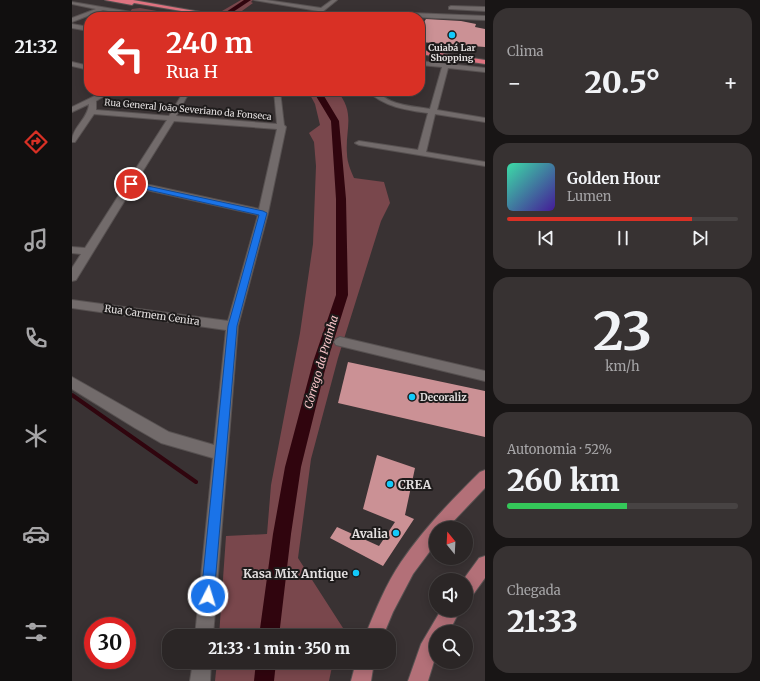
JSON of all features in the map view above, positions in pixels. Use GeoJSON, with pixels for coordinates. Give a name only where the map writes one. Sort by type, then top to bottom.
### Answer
{"type":"FeatureCollection","features":[{"type":"Feature","properties":{"kind":"highway"},"geometry":{"type":"LineString","coordinates":[[107,0],[178,12]]}},
{"type":"Feature","properties":{"kind":"highway"},"geometry":{"type":"LineString","coordinates":[[124,0],[196,12]]}},
{"type":"Feature","properties":{"kind":"highway"},"geometry":{"type":"LineString","coordinates":[[425,52],[485,58]]}},
{"type":"Feature","properties":{"kind":"highway"},"geometry":{"type":"LineString","coordinates":[[425,52],[485,62]]}},
{"type":"Feature","properties":{"kind":"main road"},"geometry":{"type":"LineString","coordinates":[[443,521],[485,477]]}},
{"type":"Feature","properties":{"kind":"main road"},"geometry":{"type":"LineString","coordinates":[[377,629],[407,568],[429,539]]}},
{"type":"Feature","properties":{"kind":"main road"},"geometry":{"type":"LineString","coordinates":[[473,580],[485,564]]}},
{"type":"Feature","properties":{"kind":"main road"},"geometry":{"type":"LineString","coordinates":[[418,681],[429,649]]}},
{"type":"Feature","properties":{"kind":"main road"},"geometry":{"type":"LineString","coordinates":[[361,681],[364,669]]}},
{"type":"Feature","properties":{"kind":"street"},"geometry":{"type":"LineString","coordinates":[[256,0],[321,10]]}},
{"type":"Feature","properties":{"kind":"street"},"geometry":{"type":"LineString","coordinates":[[319,12],[335,0]]}},
{"type":"Feature","properties":{"kind":"street"},"geometry":{"type":"LineString","coordinates":[[72,3],[122,12],[138,5]]}},
{"type":"Feature","properties":{"kind":"street"},"geometry":{"type":"LineString","coordinates":[[452,8],[485,9]]}},
{"type":"Feature","properties":{"kind":"street"},"geometry":{"type":"LineString","coordinates":[[94,12],[102,9]]}},
{"type":"Feature","properties":{"kind":"street"},"geometry":{"type":"LineString","coordinates":[[72,20],[84,16]]}},
{"type":"Feature","properties":{"kind":"street"},"geometry":{"type":"LineString","coordinates":[[425,16],[485,18]]}},
{"type":"Feature","properties":{"kind":"street"},"geometry":{"type":"LineString","coordinates":[[72,26],[84,28]]}},
{"type":"Feature","properties":{"kind":"street"},"geometry":{"type":"LineString","coordinates":[[72,64],[84,67]]}},
{"type":"Feature","properties":{"kind":"street"},"geometry":{"type":"LineString","coordinates":[[425,64],[485,70]]}},
{"type":"Feature","properties":{"kind":"street"},"geometry":{"type":"LineString","coordinates":[[421,154],[446,66]]}},
{"type":"Feature","properties":{"kind":"street"},"geometry":{"type":"LineString","coordinates":[[72,110],[99,96]]}},
{"type":"Feature","properties":{"kind":"street"},"geometry":{"type":"LineString","coordinates":[[72,277],[184,96]]}},
{"type":"Feature","properties":{"kind":"street"},"geometry":{"type":"LineString","coordinates":[[205,629],[232,326],[263,213],[282,127],[278,96]]}},
{"type":"Feature","properties":{"kind":"street"},"geometry":{"type":"LineString","coordinates":[[379,96],[388,102],[402,107],[485,120]]}},
{"type":"Feature","properties":{"kind":"street"},"geometry":{"type":"LineString","coordinates":[[72,140],[92,112],[93,99]]}},
{"type":"Feature","properties":{"kind":"street","name":"Rua General João Severiano da Fonseca"},"geometry":{"type":"LineString","coordinates":[[92,112],[282,127]]}},
{"type":"Feature","properties":{"kind":"street"},"geometry":{"type":"LineString","coordinates":[[359,143],[485,164]]}},
{"type":"Feature","properties":{"kind":"street"},"geometry":{"type":"LineString","coordinates":[[131,184],[263,213]]}},
{"type":"Feature","properties":{"kind":"street"},"geometry":{"type":"LineString","coordinates":[[72,250],[87,251]]}},
{"type":"Feature","properties":{"kind":"street","name":"Rua Carmem Cenira"},"geometry":{"type":"LineString","coordinates":[[72,304],[232,326]]}},
{"type":"Feature","properties":{"kind":"street"},"geometry":{"type":"LineString","coordinates":[[340,342],[485,376]]}},
{"type":"Feature","properties":{"kind":"street"},"geometry":{"type":"LineString","coordinates":[[72,382],[140,424],[166,438],[220,453]]}},
{"type":"Feature","properties":{"kind":"street"},"geometry":{"type":"LineString","coordinates":[[200,681],[201,669]]}},
{"type":"Feature","properties":{"kind":"shaded area"},"geometry":{"type":"Polygon","coordinates":[[[241,0],[253,0],[251,2],[253,3],[241,12],[222,11],[241,0]]]}},
{"type":"Feature","properties":{"kind":"shaded area"},"geometry":{"type":"Polygon","coordinates":[[[140,8],[163,12],[130,12],[132,9],[140,8]]]}},
{"type":"Feature","properties":{"kind":"shaded area"},"geometry":{"type":"Polygon","coordinates":[[[311,96],[341,96],[348,114],[347,157],[354,178],[384,182],[390,203],[381,221],[338,358],[311,459],[298,558],[343,628],[219,629],[226,536],[267,534],[271,485],[300,333],[313,244],[316,166],[314,142],[309,133],[320,125],[315,104],[311,96]]]}},
{"type":"Feature","properties":{"kind":"shaded area"},"geometry":{"type":"Polygon","coordinates":[[[216,669],[332,669],[329,681],[215,681],[216,669]]]}},
{"type":"Feature","properties":{"kind":"building","name":"Cuiabá Lar Shopping"},"geometry":{"type":"Polygon","coordinates":[[[426,19],[461,21],[476,24],[475,27],[485,29],[485,47],[425,42],[426,19]]]}},
{"type":"Feature","properties":{"kind":"building","name":"Decoraliz"},"geometry":{"type":"Polygon","coordinates":[[[348,362],[485,391],[485,437],[338,403],[348,362]]]}},
{"type":"Feature","properties":{"kind":"building"},"geometry":{"type":"Polygon","coordinates":[[[377,455],[415,468],[405,515],[414,519],[383,566],[330,538],[337,527],[379,546],[395,522],[363,509],[377,455]]]}},
{"type":"Feature","properties":{"kind":"waterway","name":"Córrego da Prainha"},"geometry":{"type":"LineString","coordinates":[[230,12],[248,0]]}},
{"type":"Feature","properties":{"kind":"waterway","name":"Córrego da Prainha"},"geometry":{"type":"LineString","coordinates":[[270,629],[282,534],[293,467],[320,362],[342,295],[341,199],[335,121],[320,96]]}},
{"type":"Feature","properties":{"kind":"waterway"},"geometry":{"type":"LineString","coordinates":[[72,395],[196,482]]}},
{"type":"Feature","properties":{"kind":"waterway","name":"Córrego da Prainha"},"geometry":{"type":"LineString","coordinates":[[264,681],[265,669]]}},
{"type":"Feature","properties":{"kind":"place","name":"Cuiabá Lar Shopping"},"geometry":{"type":"Point","coordinates":[452,35]}},
{"type":"Feature","properties":{"kind":"place","name":"Decoraliz"},"geometry":{"type":"Point","coordinates":[412,397]}},
{"type":"Feature","properties":{"kind":"place","name":"CREA"},"geometry":{"type":"Point","coordinates":[390,484]}},
{"type":"Feature","properties":{"kind":"place","name":"Avalia"},"geometry":{"type":"Point","coordinates":[396,533]}},
{"type":"Feature","properties":{"kind":"place","name":"Kasa Mix Antique"},"geometry":{"type":"Point","coordinates":[356,573]}},
{"type":"Feature","properties":{"kind":"route"},"geometry":{"type":"LineString","coordinates":[[131,184],[263,213],[232,326],[218,468],[208,596]]}}]}
